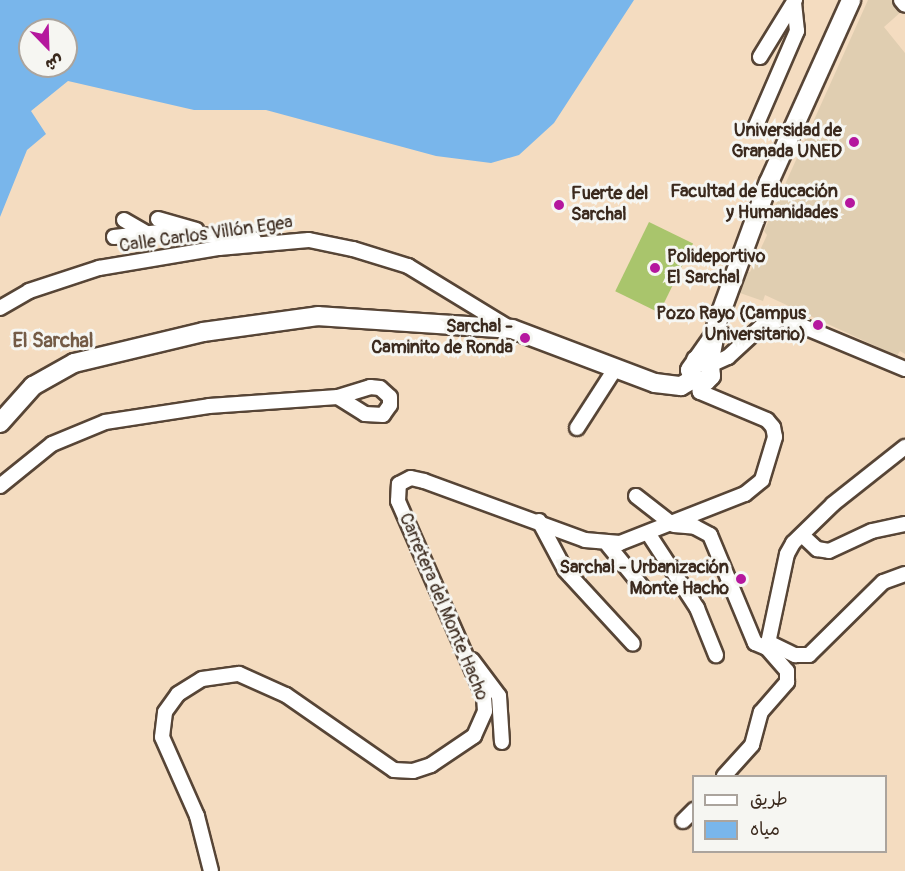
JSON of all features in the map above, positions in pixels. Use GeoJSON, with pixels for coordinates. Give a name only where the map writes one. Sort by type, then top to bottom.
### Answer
{"type":"FeatureCollection","features":[{"type":"Feature","properties":{"kind":"main road"},"geometry":{"type":"LineString","coordinates":[[0,423],[33,386],[74,363],[203,332],[344,315],[512,329],[646,380],[700,370],[769,182],[851,0]]}},
{"type":"Feature","properties":{"kind":"street"},"geometry":{"type":"LineString","coordinates":[[901,0],[905,4]]}},
{"type":"Feature","properties":{"kind":"street"},"geometry":{"type":"LineString","coordinates":[[760,57],[795,2]]}},
{"type":"Feature","properties":{"kind":"street"},"geometry":{"type":"LineString","coordinates":[[755,128],[796,31],[795,2]]}},
{"type":"Feature","properties":{"kind":"street"},"geometry":{"type":"LineString","coordinates":[[158,219],[185,224],[204,234]]}},
{"type":"Feature","properties":{"kind":"street"},"geometry":{"type":"LineString","coordinates":[[124,220],[145,232]]}},
{"type":"Feature","properties":{"kind":"street"},"geometry":{"type":"LineString","coordinates":[[114,237],[145,232],[204,234],[243,237],[261,243]]}},
{"type":"Feature","properties":{"kind":"street","name":"Calle Carlos Villón Egea"},"geometry":{"type":"LineString","coordinates":[[0,309],[29,291],[99,268],[261,243],[329,242],[397,262],[420,272],[512,329]]}},
{"type":"Feature","properties":{"kind":"street"},"geometry":{"type":"LineString","coordinates":[[643,588],[608,545],[672,524],[758,486],[775,437],[767,420],[700,393],[700,370],[728,357],[766,322],[785,319],[905,369]]}},
{"type":"Feature","properties":{"kind":"street"},"geometry":{"type":"LineString","coordinates":[[576,428],[615,369]]}},
{"type":"Feature","properties":{"kind":"street"},"geometry":{"type":"LineString","coordinates":[[0,486],[52,444],[105,422],[209,406],[339,397]]}},
{"type":"Feature","properties":{"kind":"street"},"geometry":{"type":"LineString","coordinates":[[726,775],[752,745],[761,712],[787,682],[787,671],[769,646],[787,554],[802,535],[833,504],[905,447]]}},
{"type":"Feature","properties":{"kind":"street","name":"Carretera del Monte Hacho"},"geometry":{"type":"LineString","coordinates":[[211,871],[197,816],[162,737],[165,712],[178,694],[202,679],[239,674],[286,695],[394,770],[413,771],[463,744],[481,724],[484,698],[398,501],[399,484],[411,478],[424,481],[585,540],[608,545]]}},
{"type":"Feature","properties":{"kind":"street"},"geometry":{"type":"LineString","coordinates":[[636,496],[672,524],[706,531]]}},
{"type":"Feature","properties":{"kind":"street"},"geometry":{"type":"LineString","coordinates":[[705,510],[701,517],[706,531],[720,553],[755,643],[795,655],[809,655],[883,582],[905,574]]}},
{"type":"Feature","properties":{"kind":"street"},"geometry":{"type":"LineString","coordinates":[[539,522],[565,570],[633,644]]}},
{"type":"Feature","properties":{"kind":"street"},"geometry":{"type":"LineString","coordinates":[[802,535],[817,549],[829,551],[872,531],[905,524]]}},
{"type":"Feature","properties":{"kind":"street"},"geometry":{"type":"LineString","coordinates":[[648,533],[697,608],[716,654]]}},
{"type":"Feature","properties":{"kind":"street"},"geometry":{"type":"LineString","coordinates":[[465,652],[488,676],[499,696],[502,742]]}},
{"type":"Feature","properties":{"kind":"street"},"geometry":{"type":"LineString","coordinates":[[683,821],[692,811]]}},
{"type":"Feature","properties":{"kind":"shaded area","name":"Universidad de Granada UNED"},"geometry":{"type":"Polygon","coordinates":[[[868,0],[893,0],[902,11],[884,27],[905,53],[905,354],[900,351],[897,356],[765,295],[763,301],[740,293],[746,272],[750,272],[767,235],[764,231],[868,0]]]}},
{"type":"Feature","properties":{"kind":"green space","name":"Polideportivo El Sarchal"},"geometry":{"type":"Polygon","coordinates":[[[649,222],[693,243],[659,313],[615,291],[649,222]]]}},
{"type":"Feature","properties":{"kind":"water"},"geometry":{"type":"Polygon","coordinates":[[[0,0],[634,0],[554,123],[519,155],[491,163],[436,156],[266,110],[194,110],[68,81],[31,111],[46,134],[27,150],[0,217],[0,0]]]}},
{"type":"Feature","properties":{"kind":"place","name":"Universidad de Granada UNED"},"geometry":{"type":"Point","coordinates":[854,142]}},
{"type":"Feature","properties":{"kind":"place","name":"Facultad de Educación y Humanidades"},"geometry":{"type":"Point","coordinates":[850,203]}},
{"type":"Feature","properties":{"kind":"place","name":"Fuerte del Sarchal"},"geometry":{"type":"Point","coordinates":[559,205]}},
{"type":"Feature","properties":{"kind":"place","name":"Polideportivo El Sarchal"},"geometry":{"type":"Point","coordinates":[655,268]}},
{"type":"Feature","properties":{"kind":"place","name":"Pozo Rayo (Campus Universitario)"},"geometry":{"type":"Point","coordinates":[818,325]}},
{"type":"Feature","properties":{"kind":"place","name":"Sarchal - Caminito de Ronda"},"geometry":{"type":"Point","coordinates":[525,338]}},
{"type":"Feature","properties":{"kind":"place","name":"Sarchal - Urbanización Monte Hacho"},"geometry":{"type":"Point","coordinates":[741,579]}},
{"type":"Feature","properties":{"kind":"district","name":"El Sarchal"},"geometry":{"type":"Point","coordinates":[53,340]}}]}
